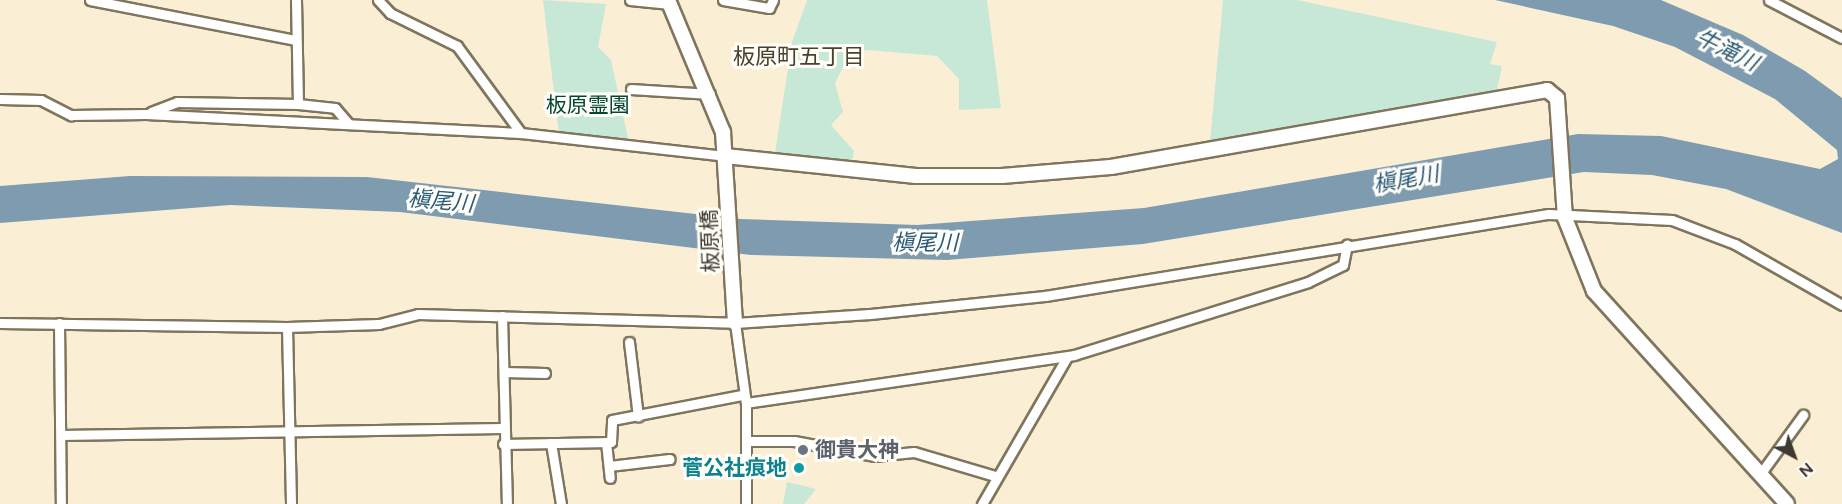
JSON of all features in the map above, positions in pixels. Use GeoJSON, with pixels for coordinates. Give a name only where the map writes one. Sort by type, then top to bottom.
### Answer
{"type":"FeatureCollection","features":[{"type":"Feature","properties":{"kind":"street"},"geometry":{"type":"LineString","coordinates":[[90,0],[296,40]]}},
{"type":"Feature","properties":{"kind":"street"},"geometry":{"type":"LineString","coordinates":[[296,0],[298,104]]}},
{"type":"Feature","properties":{"kind":"street"},"geometry":{"type":"LineString","coordinates":[[378,0],[390,13],[457,46],[521,134]]}},
{"type":"Feature","properties":{"kind":"street"},"geometry":{"type":"LineString","coordinates":[[630,0],[669,2]]}},
{"type":"Feature","properties":{"kind":"street"},"geometry":{"type":"LineString","coordinates":[[723,0],[769,8],[773,0]]}},
{"type":"Feature","properties":{"kind":"street"},"geometry":{"type":"LineString","coordinates":[[1769,0],[1842,38]]}},
{"type":"Feature","properties":{"kind":"street","name":"板原橋"},"geometry":{"type":"LineString","coordinates":[[669,2],[710,94],[725,156],[729,177],[735,323]]}},
{"type":"Feature","properties":{"kind":"street"},"geometry":{"type":"LineString","coordinates":[[643,90],[644,78]]}},
{"type":"Feature","properties":{"kind":"street"},"geometry":{"type":"LineString","coordinates":[[631,89],[710,94]]}},
{"type":"Feature","properties":{"kind":"street"},"geometry":{"type":"LineString","coordinates":[[0,99],[41,100],[71,115],[146,114],[521,134],[916,176],[1002,176],[1112,167],[1542,90],[1557,98],[1564,213],[1594,291],[1787,504]]}},
{"type":"Feature","properties":{"kind":"street"},"geometry":{"type":"LineString","coordinates":[[146,114],[177,102],[298,104],[335,108],[348,123]]}},
{"type":"Feature","properties":{"kind":"street"},"geometry":{"type":"LineString","coordinates":[[0,323],[287,327],[379,324],[417,314],[735,323],[1045,296],[1347,244],[1564,213],[1609,214],[1672,220],[1735,244],[1842,305]]}},
{"type":"Feature","properties":{"kind":"street"},"geometry":{"type":"LineString","coordinates":[[503,444],[611,442],[612,420],[744,399],[1067,357],[1308,282],[1343,265],[1347,244]]}},
{"type":"Feature","properties":{"kind":"street"},"geometry":{"type":"LineString","coordinates":[[502,316],[504,372],[502,428],[507,504]]}},
{"type":"Feature","properties":{"kind":"street"},"geometry":{"type":"LineString","coordinates":[[59,323],[61,504]]}},
{"type":"Feature","properties":{"kind":"street"},"geometry":{"type":"LineString","coordinates":[[735,323],[748,441],[746,504]]}},
{"type":"Feature","properties":{"kind":"street"},"geometry":{"type":"LineString","coordinates":[[287,327],[291,504]]}},
{"type":"Feature","properties":{"kind":"street"},"geometry":{"type":"LineString","coordinates":[[628,342],[638,416]]}},
{"type":"Feature","properties":{"kind":"street"},"geometry":{"type":"LineString","coordinates":[[982,504],[995,477],[1067,357]]}},
{"type":"Feature","properties":{"kind":"street"},"geometry":{"type":"LineString","coordinates":[[504,372],[545,373]]}},
{"type":"Feature","properties":{"kind":"street"},"geometry":{"type":"LineString","coordinates":[[1761,473],[1803,415]]}},
{"type":"Feature","properties":{"kind":"street"},"geometry":{"type":"LineString","coordinates":[[61,435],[502,428]]}},
{"type":"Feature","properties":{"kind":"street"},"geometry":{"type":"LineString","coordinates":[[748,441],[794,441],[874,456],[914,452],[995,477]]}},
{"type":"Feature","properties":{"kind":"street"},"geometry":{"type":"LineString","coordinates":[[606,442],[610,478]]}},
{"type":"Feature","properties":{"kind":"street"},"geometry":{"type":"LineString","coordinates":[[551,443],[561,504]]}},
{"type":"Feature","properties":{"kind":"street"},"geometry":{"type":"LineString","coordinates":[[609,466],[670,459]]}},
{"type":"Feature","properties":{"kind":"green space","name":"板原霊園"},"geometry":{"type":"Polygon","coordinates":[[[543,0],[606,4],[598,47],[611,60],[629,143],[559,135],[543,0]]]}},
{"type":"Feature","properties":{"kind":"green space"},"geometry":{"type":"Polygon","coordinates":[[[807,0],[987,0],[1001,108],[959,110],[959,79],[937,56],[867,50],[848,57],[835,83],[843,112],[831,125],[854,151],[852,160],[775,153],[792,42],[807,0]]]}},
{"type":"Feature","properties":{"kind":"green space"},"geometry":{"type":"Polygon","coordinates":[[[1223,0],[1297,0],[1497,42],[1490,64],[1502,66],[1497,90],[1210,142],[1223,0]]]}},
{"type":"Feature","properties":{"kind":"green space"},"geometry":{"type":"Polygon","coordinates":[[[787,482],[816,489],[804,504],[783,504],[787,482]]]}},
{"type":"Feature","properties":{"kind":"water"},"geometry":{"type":"Polygon","coordinates":[[[1495,0],[1661,0],[1743,35],[1805,71],[1842,98],[1842,233],[1726,189],[1652,175],[1584,172],[1143,244],[947,260],[751,255],[400,212],[230,205],[0,223],[0,186],[130,176],[367,177],[740,219],[917,225],[1144,208],[1578,134],[1661,136],[1820,169],[1838,159],[1837,150],[1775,99],[1675,47],[1613,26],[1495,0]]]}},
{"type":"Feature","properties":{"kind":"place","name":"御貴大神"},"geometry":{"type":"Point","coordinates":[803,450]}},
{"type":"Feature","properties":{"kind":"place","name":"菅公社痕地"},"geometry":{"type":"Point","coordinates":[799,468]}},
{"type":"Feature","properties":{"kind":"district","name":"板原町五丁目"},"geometry":{"type":"Point","coordinates":[799,57]}},
{"type":"Feature","properties":{"kind":"water label","name":"牛滝川"},"geometry":{"type":"Point","coordinates":[1727,50]}},
{"type":"Feature","properties":{"kind":"water label","name":"槇尾川"},"geometry":{"type":"Point","coordinates":[1406,179]}},
{"type":"Feature","properties":{"kind":"water label","name":"槇尾川"},"geometry":{"type":"Point","coordinates":[441,201]}},
{"type":"Feature","properties":{"kind":"water label","name":"槇尾川"},"geometry":{"type":"Point","coordinates":[925,243]}}]}
